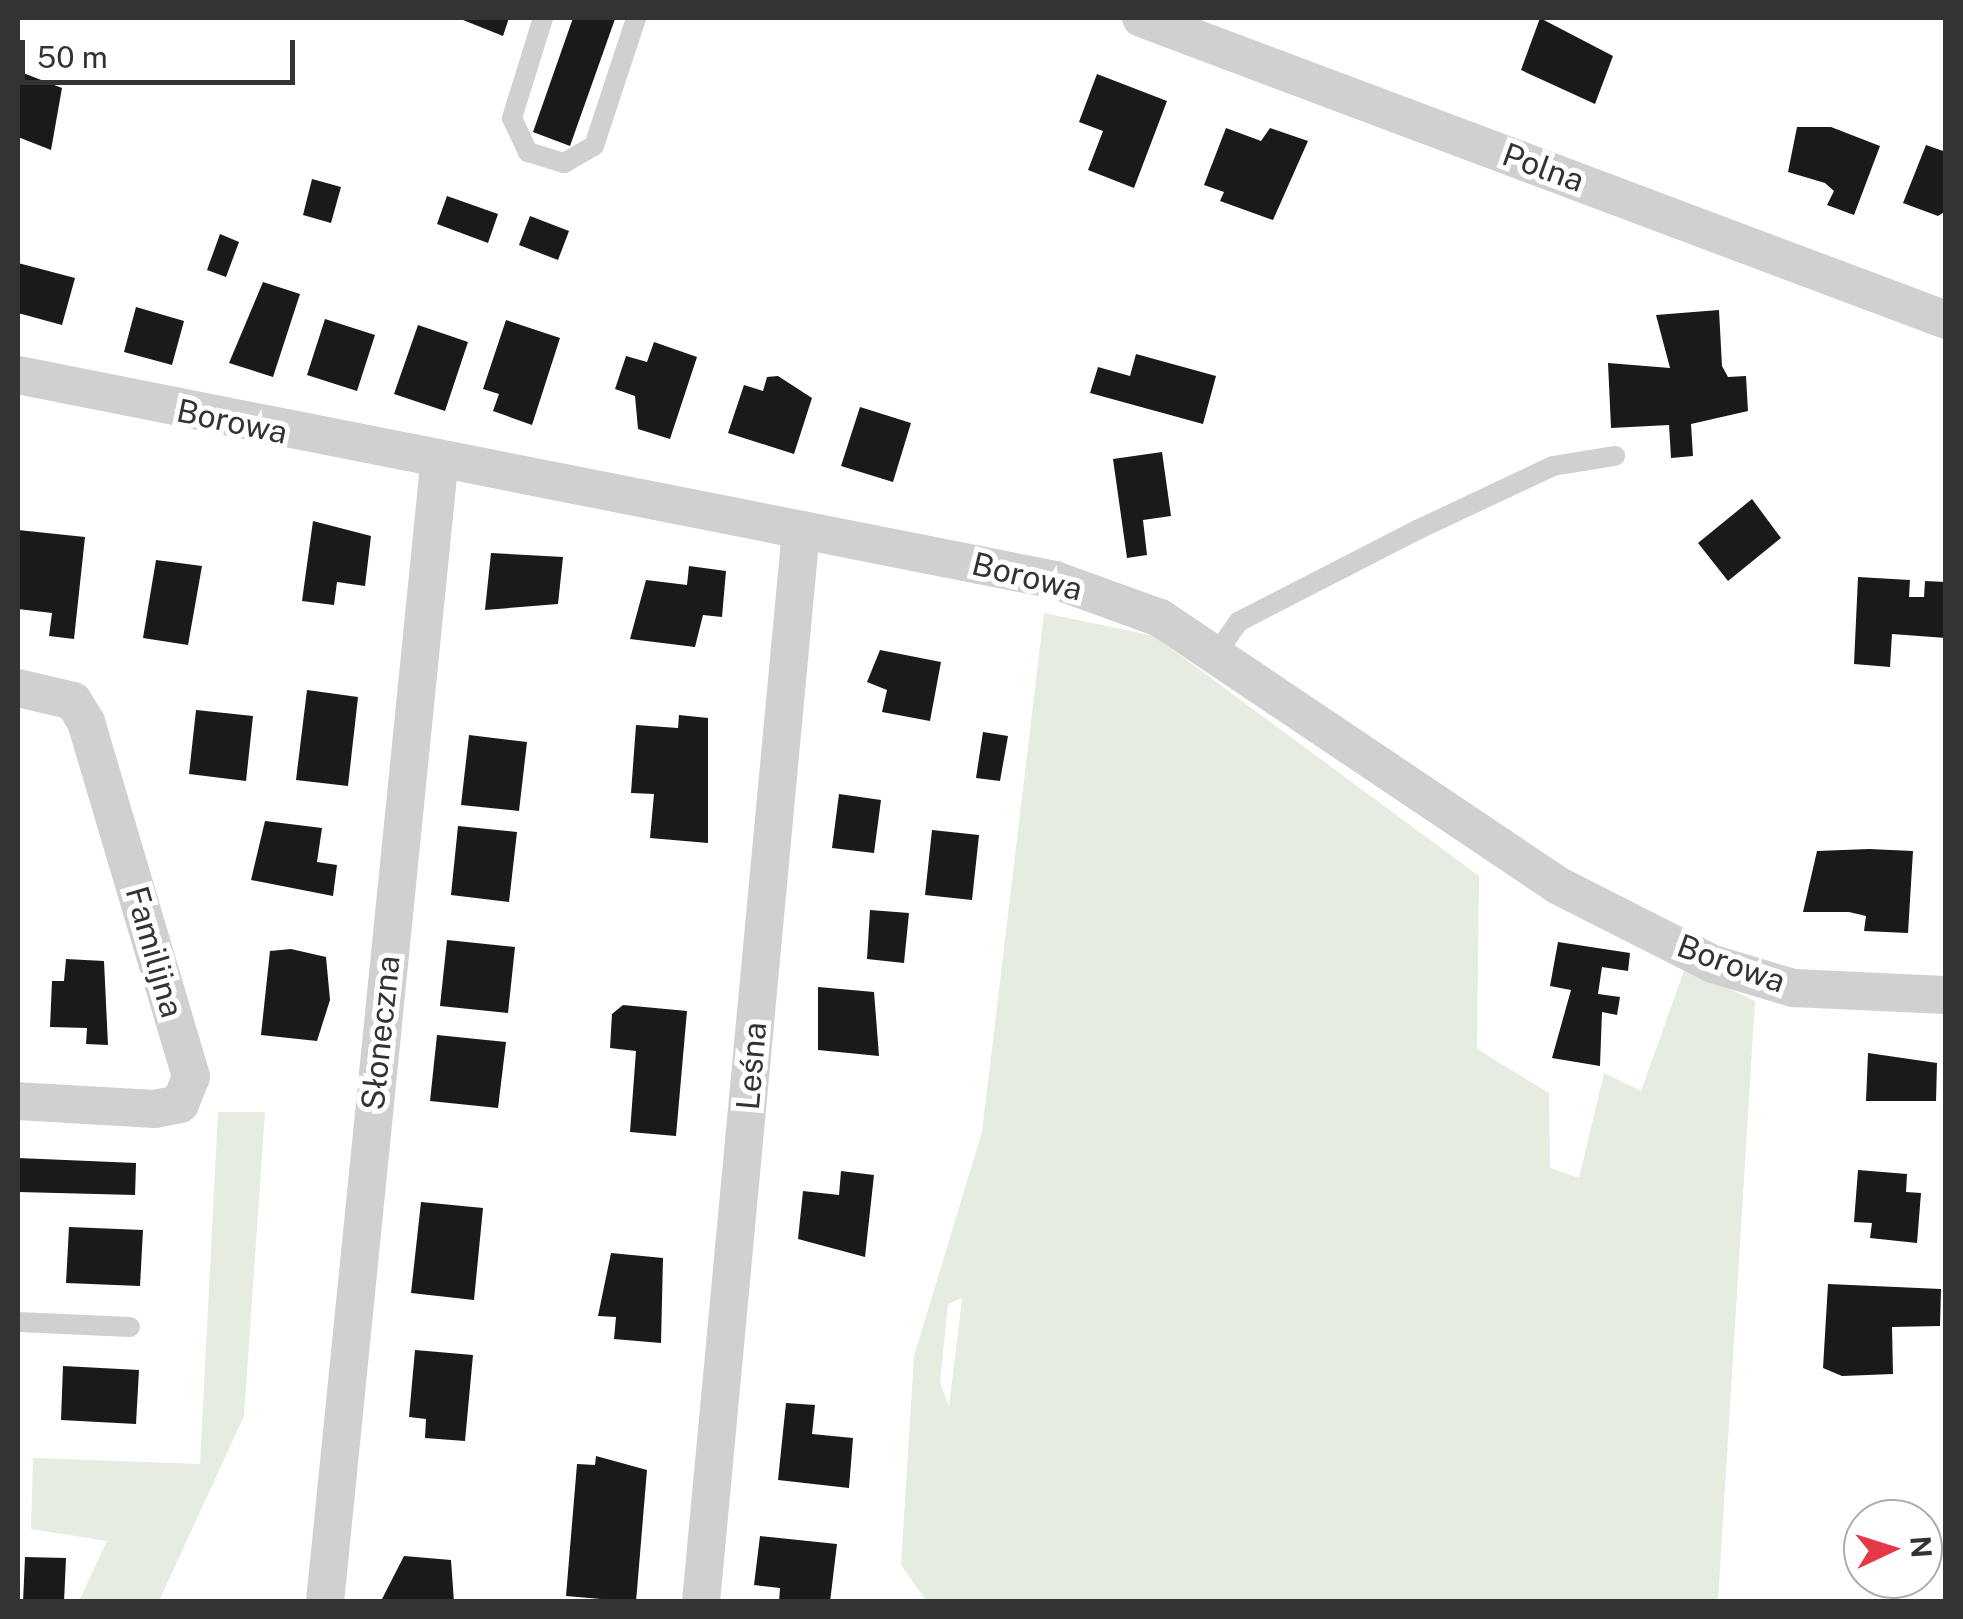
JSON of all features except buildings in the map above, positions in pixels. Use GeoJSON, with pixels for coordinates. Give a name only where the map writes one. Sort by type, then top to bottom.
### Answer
{"type":"FeatureCollection","features":[{"type":"Feature","properties":{"kind":"street","name":"Polna"},"geometry":{"type":"LineString","coordinates":[[1140,18],[1946,320]]}},
{"type":"Feature","properties":{"kind":"street","name":"Borowa"},"geometry":{"type":"LineString","coordinates":[[18,376],[439,465],[1055,580],[1160,618],[1558,885],[1713,964],[1793,988],[1946,995]]}},
{"type":"Feature","properties":{"kind":"street","name":"Słoneczna"},"geometry":{"type":"LineString","coordinates":[[326,1602],[439,465]]}},
{"type":"Feature","properties":{"kind":"street","name":"Leśna"},"geometry":{"type":"LineString","coordinates":[[700,1602],[801,530]]}},
{"type":"Feature","properties":{"kind":"street","name":"Familijna"},"geometry":{"type":"LineString","coordinates":[[18,688],[73,700],[86,722],[191,1077],[180,1104],[155,1109],[18,1101]]}},
{"type":"Feature","properties":{"kind":"lane"},"geometry":{"type":"LineString","coordinates":[[543,18],[512,118],[528,152],[564,163],[594,146],[636,18]]}},
{"type":"Feature","properties":{"kind":"lane"},"geometry":{"type":"LineString","coordinates":[[1216,654],[1238,622],[1417,530],[1553,466],[1615,456]]}},
{"type":"Feature","properties":{"kind":"lane"},"geometry":{"type":"LineString","coordinates":[[18,1322],[130,1328]]}},
{"type":"Feature","properties":{"kind":"shaded area"},"geometry":{"type":"Polygon","coordinates":[[[1044,613],[1154,636],[1479,876],[1477,1049],[1549,1093],[1550,1168],[1579,1178],[1604,1073],[1641,1091],[1685,968],[1755,1001],[1718,1601],[927,1602],[901,1565],[914,1356],[982,1132],[1044,613]],[[962,1298],[948,1304],[940,1382],[949,1407],[962,1298]]]}},
{"type":"Feature","properties":{"kind":"shaded area"},"geometry":{"type":"Polygon","coordinates":[[[218,1112],[265,1112],[244,1416],[159,1601],[79,1601],[107,1541],[31,1529],[33,1458],[200,1464],[218,1112]]]}}]}
